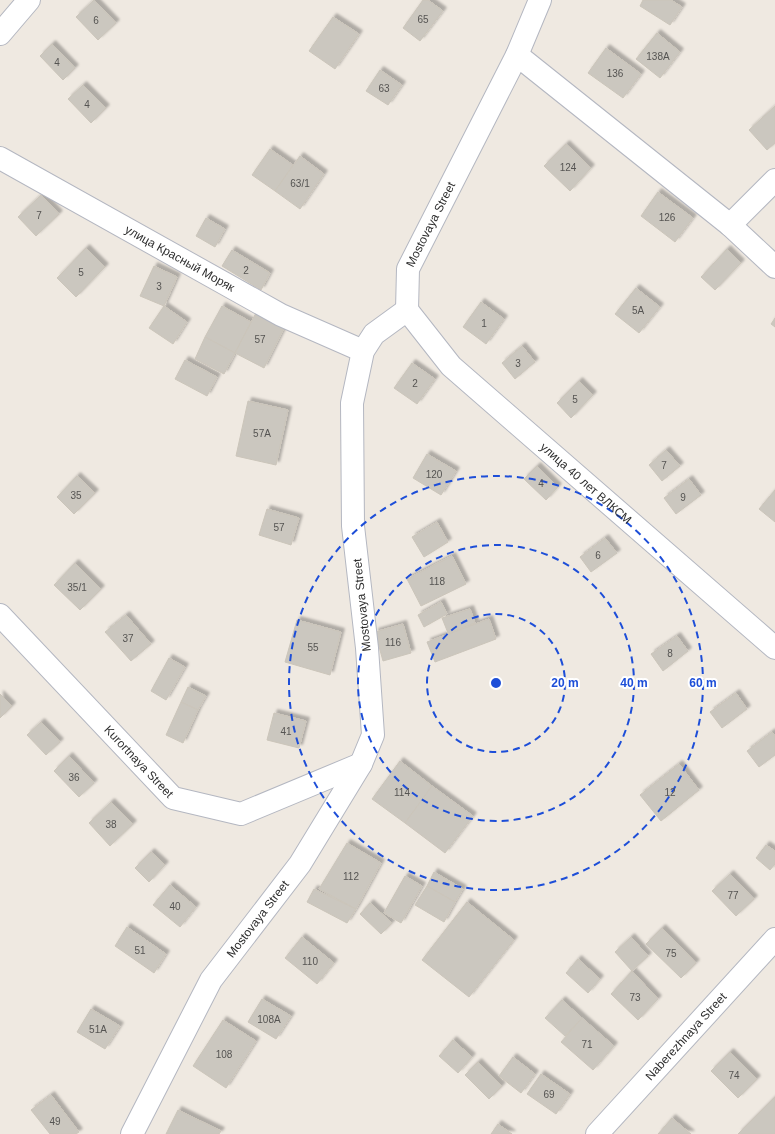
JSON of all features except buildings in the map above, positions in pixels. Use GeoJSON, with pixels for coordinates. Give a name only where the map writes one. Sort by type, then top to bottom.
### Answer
{"type":"FeatureCollection","features":[{"type":"Feature","properties":{"kind":"street"},"geometry":{"type":"LineString","coordinates":[[0,34],[29,0]]}},
{"type":"Feature","properties":{"kind":"street","name":"Mostovaya Street"},"geometry":{"type":"LineString","coordinates":[[132,1134],[211,980],[300,864],[361,764],[373,735],[367,648],[353,526],[352,403],[363,351],[374,334],[407,310],[408,269],[517,55],[540,0]]}},
{"type":"Feature","properties":{"kind":"street"},"geometry":{"type":"LineString","coordinates":[[517,55],[730,225],[775,267]]}},
{"type":"Feature","properties":{"kind":"street","name":"улица Красный Моряк"},"geometry":{"type":"LineString","coordinates":[[0,158],[281,315],[363,351]]}},
{"type":"Feature","properties":{"kind":"street"},"geometry":{"type":"LineString","coordinates":[[730,225],[775,180]]}},
{"type":"Feature","properties":{"kind":"street","name":"улица 40 лет ВЛКСМ"},"geometry":{"type":"LineString","coordinates":[[407,310],[450,366],[775,648]]}},
{"type":"Feature","properties":{"kind":"street","name":"Kurortnaya Street"},"geometry":{"type":"LineString","coordinates":[[0,615],[174,798],[241,814],[361,764]]}},
{"type":"Feature","properties":{"kind":"street","name":"Naberezhnaya Street"},"geometry":{"type":"LineString","coordinates":[[597,1134],[775,939]]}}]}
